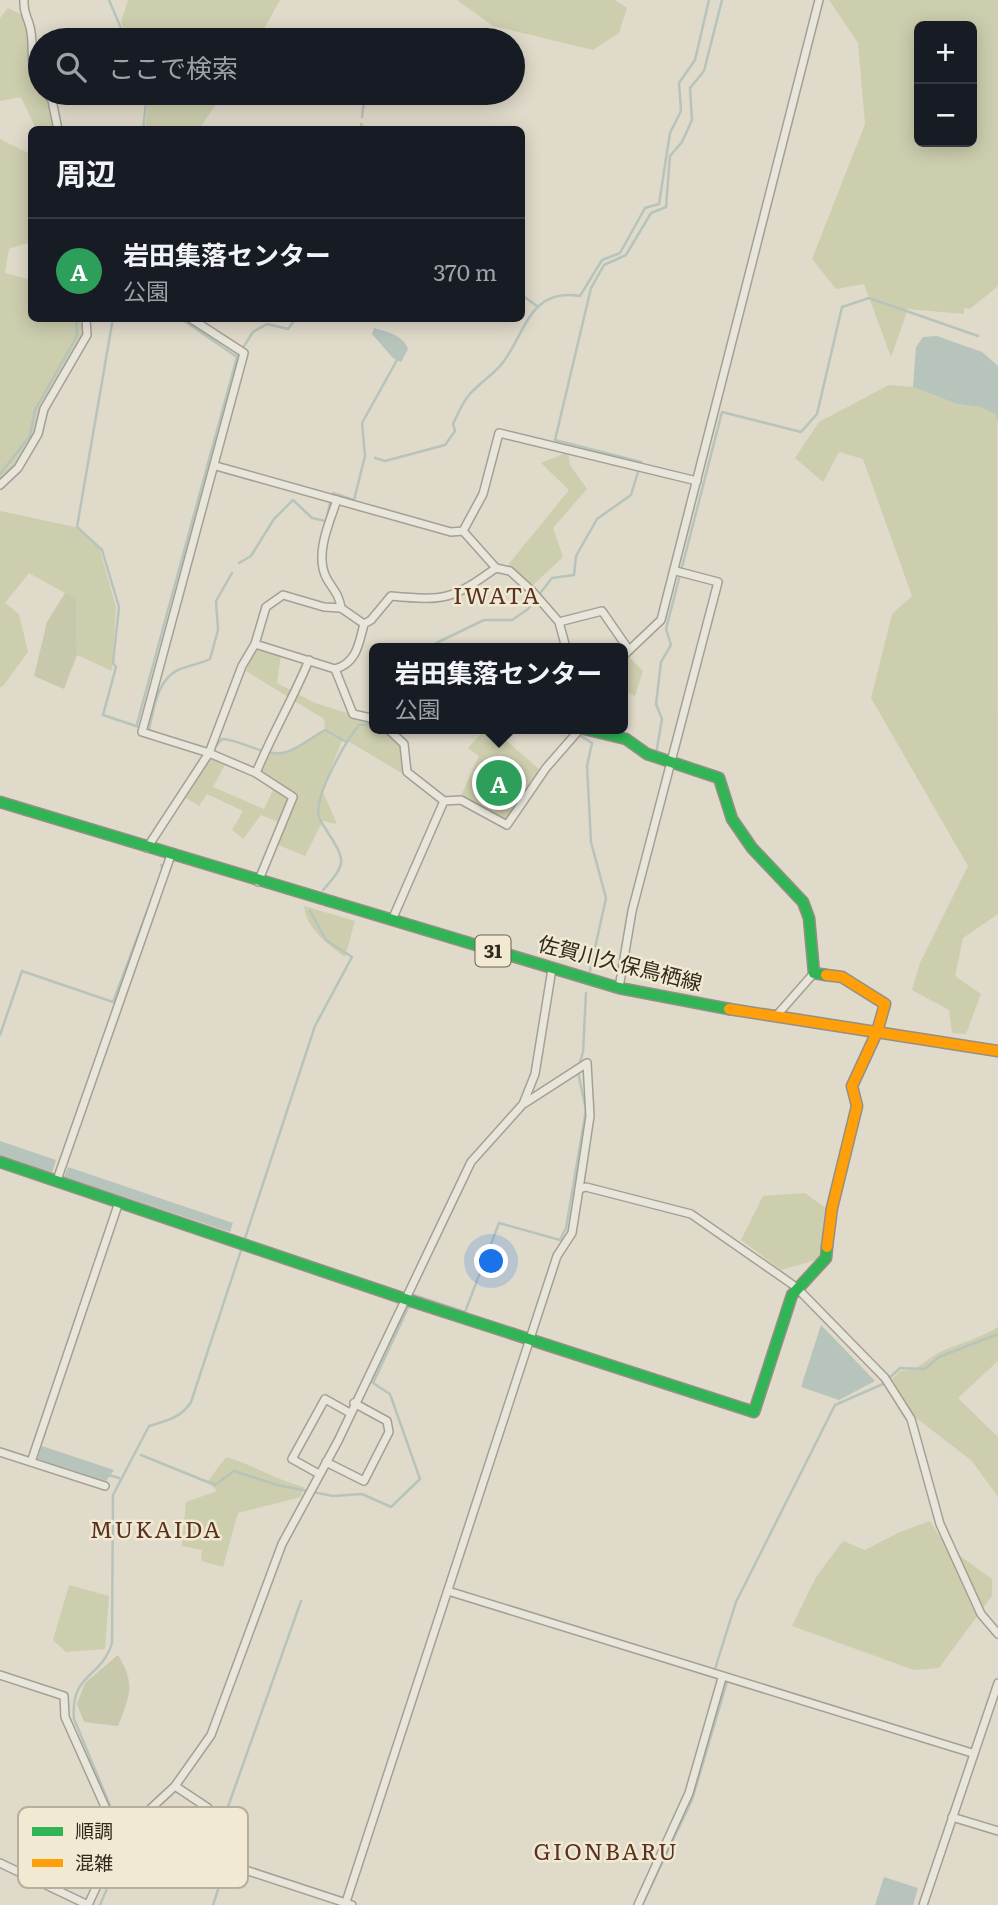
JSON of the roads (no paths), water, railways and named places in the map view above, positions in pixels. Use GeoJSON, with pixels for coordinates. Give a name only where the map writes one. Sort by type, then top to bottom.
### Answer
{"type":"FeatureCollection","features":[{"type":"Feature","properties":{"kind":"street"},"geometry":{"type":"LineString","coordinates":[[24,0],[23,13],[30,28]]}},
{"type":"Feature","properties":{"kind":"street"},"geometry":{"type":"LineString","coordinates":[[628,651],[661,620],[676,571],[696,481],[819,0]]}},
{"type":"Feature","properties":{"kind":"street"},"geometry":{"type":"LineString","coordinates":[[53,105],[57,126]]}},
{"type":"Feature","properties":{"kind":"street"},"geometry":{"type":"LineString","coordinates":[[0,485],[18,468],[38,435],[44,409],[88,335],[86,322]]}},
{"type":"Feature","properties":{"kind":"street"},"geometry":{"type":"LineString","coordinates":[[196,322],[241,351],[216,466],[144,729],[256,773],[293,797],[258,882]]}},
{"type":"Feature","properties":{"kind":"street"},"geometry":{"type":"LineString","coordinates":[[463,531],[483,494],[499,433],[696,481]]}},
{"type":"Feature","properties":{"kind":"street"},"geometry":{"type":"LineString","coordinates":[[216,466],[452,532],[463,531]]}},
{"type":"Feature","properties":{"kind":"street"},"geometry":{"type":"LineString","coordinates":[[337,500],[323,542],[326,578],[339,593],[341,608]]}},
{"type":"Feature","properties":{"kind":"street"},"geometry":{"type":"LineString","coordinates":[[463,531],[496,568],[510,571],[532,591],[559,622],[565,643]]}},
{"type":"Feature","properties":{"kind":"street"},"geometry":{"type":"LineString","coordinates":[[364,624],[372,621],[391,596],[436,600],[457,595],[496,568]]}},
{"type":"Feature","properties":{"kind":"street"},"geometry":{"type":"LineString","coordinates":[[619,988],[632,911],[718,582],[676,571]]}},
{"type":"Feature","properties":{"kind":"street"},"geometry":{"type":"LineString","coordinates":[[147,848],[205,752],[242,666],[255,644],[266,607],[283,595],[324,607],[341,608],[364,624]]}},
{"type":"Feature","properties":{"kind":"street"},"geometry":{"type":"LineString","coordinates":[[559,622],[602,611],[620,643]]}},
{"type":"Feature","properties":{"kind":"street"},"geometry":{"type":"LineString","coordinates":[[255,644],[335,669],[344,666],[355,655],[364,624]]}},
{"type":"Feature","properties":{"kind":"street"},"geometry":{"type":"LineString","coordinates":[[256,773],[309,660]]}},
{"type":"Feature","properties":{"kind":"street"},"geometry":{"type":"LineString","coordinates":[[335,669],[353,714],[369,718]]}},
{"type":"Feature","properties":{"kind":"street"},"geometry":{"type":"LineString","coordinates":[[393,734],[404,744],[407,772],[439,793],[444,801]]}},
{"type":"Feature","properties":{"kind":"street"},"geometry":{"type":"LineString","coordinates":[[444,801],[461,800],[508,825],[546,768],[579,734]]}},
{"type":"Feature","properties":{"kind":"street"},"geometry":{"type":"LineString","coordinates":[[605,734],[626,739],[648,754],[671,763],[714,774],[719,778],[732,819],[752,848],[803,902],[809,918],[814,973],[777,1015]]}},
{"type":"Feature","properties":{"kind":"street"},"geometry":{"type":"LineString","coordinates":[[392,920],[444,801]]}},
{"type":"Feature","properties":{"kind":"street","name":"佐賀川久保鳥栖線"},"geometry":{"type":"LineString","coordinates":[[0,802],[258,882],[619,988],[694,1004],[998,1051]]}},
{"type":"Feature","properties":{"kind":"street"},"geometry":{"type":"LineString","coordinates":[[57,1180],[171,855]]}},
{"type":"Feature","properties":{"kind":"street"},"geometry":{"type":"LineString","coordinates":[[523,1104],[535,1074],[552,969]]}},
{"type":"Feature","properties":{"kind":"street"},"geometry":{"type":"LineString","coordinates":[[0,1162],[410,1301],[754,1412],[796,1287],[826,1258],[832,1208],[857,1106],[852,1086],[877,1032],[885,1004],[842,977],[814,973]]}},
{"type":"Feature","properties":{"kind":"street"},"geometry":{"type":"LineString","coordinates":[[153,1807],[175,1786],[211,1735],[282,1544],[410,1301],[471,1162],[523,1104],[587,1063],[590,1116],[572,1233],[557,1256],[348,1904],[248,1871]]}},
{"type":"Feature","properties":{"kind":"street"},"geometry":{"type":"LineString","coordinates":[[579,1189],[586,1187],[691,1214],[796,1287],[887,1381],[911,1419],[940,1524],[981,1614],[998,1634]]}},
{"type":"Feature","properties":{"kind":"street"},"geometry":{"type":"LineString","coordinates":[[31,1462],[119,1202]]}},
{"type":"Feature","properties":{"kind":"street"},"geometry":{"type":"LineString","coordinates":[[319,1474],[292,1459],[325,1399],[350,1413]]}},
{"type":"Feature","properties":{"kind":"street"},"geometry":{"type":"LineString","coordinates":[[326,1462],[364,1481],[389,1432],[387,1420],[354,1403]]}},
{"type":"Feature","properties":{"kind":"street"},"geometry":{"type":"LineString","coordinates":[[0,1452],[105,1486]]}},
{"type":"Feature","properties":{"kind":"street"},"geometry":{"type":"LineString","coordinates":[[448,1591],[722,1678],[972,1753]]}},
{"type":"Feature","properties":{"kind":"street"},"geometry":{"type":"LineString","coordinates":[[0,1675],[64,1696],[65,1717],[105,1807]]}},
{"type":"Feature","properties":{"kind":"street"},"geometry":{"type":"LineString","coordinates":[[638,1905],[689,1793],[722,1678]]}},
{"type":"Feature","properties":{"kind":"street"},"geometry":{"type":"LineString","coordinates":[[923,1905],[972,1753],[998,1683]]}},
{"type":"Feature","properties":{"kind":"street"},"geometry":{"type":"LineString","coordinates":[[175,1786],[206,1807]]}},
{"type":"Feature","properties":{"kind":"street"},"geometry":{"type":"LineString","coordinates":[[952,1816],[998,1831]]}},
{"type":"Feature","properties":{"kind":"street"},"geometry":{"type":"LineString","coordinates":[[0,1863],[18,1872]]}},
{"type":"Feature","properties":{"kind":"street"},"geometry":{"type":"LineString","coordinates":[[52,1888],[88,1905],[96,1888]]}},
{"type":"Feature","properties":{"kind":"waterway"},"geometry":{"type":"LineString","coordinates":[[109,0],[121,28]]}},
{"type":"Feature","properties":{"kind":"waterway"},"geometry":{"type":"LineString","coordinates":[[375,458],[385,461],[445,445],[455,431],[453,424],[464,402],[504,361],[532,314],[550,299],[563,295],[580,296],[602,260],[620,253],[645,208],[659,204],[670,133],[681,111],[679,83],[695,60],[709,0]]}},
{"type":"Feature","properties":{"kind":"waterway"},"geometry":{"type":"LineString","coordinates":[[436,643],[484,620],[512,620],[528,609],[552,578],[574,575],[576,556],[597,519],[631,495],[641,462],[555,440],[591,288],[604,265],[626,255],[651,213],[666,207],[670,156],[682,142],[692,120],[690,88],[704,71],[722,0]]}},
{"type":"Feature","properties":{"kind":"waterway"},"geometry":{"type":"LineString","coordinates":[[143,126],[146,105]]}},
{"type":"Feature","properties":{"kind":"waterway"},"geometry":{"type":"LineString","coordinates":[[362,117],[364,105]]}},
{"type":"Feature","properties":{"kind":"waterway"},"geometry":{"type":"LineString","coordinates":[[525,297],[538,307]]}},
{"type":"Feature","properties":{"kind":"waterway"},"geometry":{"type":"LineString","coordinates":[[641,744],[656,754],[662,719],[656,704],[661,662],[671,645],[666,629],[722,412],[801,432],[817,414],[842,307],[869,298],[978,336]]}},
{"type":"Feature","properties":{"kind":"waterway"},"geometry":{"type":"LineString","coordinates":[[0,474],[30,436],[35,410],[77,336],[76,322]]}},
{"type":"Feature","properties":{"kind":"waterway"},"geometry":{"type":"LineString","coordinates":[[112,322],[77,527],[102,550],[119,607],[113,663],[116,667],[103,715],[205,749]]}},
{"type":"Feature","properties":{"kind":"waterway"},"geometry":{"type":"LineString","coordinates":[[186,322],[237,357]]}},
{"type":"Feature","properties":{"kind":"waterway"},"geometry":{"type":"LineString","coordinates":[[137,724],[237,357],[253,332],[267,324],[288,329],[293,322]]}},
{"type":"Feature","properties":{"kind":"waterway"},"geometry":{"type":"LineString","coordinates":[[333,493],[354,500],[365,456],[362,423],[397,360]]}},
{"type":"Feature","properties":{"kind":"waterway"},"geometry":{"type":"LineString","coordinates":[[239,563],[251,556],[274,519],[293,500],[312,518],[326,521],[330,503]]}},
{"type":"Feature","properties":{"kind":"waterway"},"geometry":{"type":"LineString","coordinates":[[149,729],[157,696],[165,681],[178,670],[210,659],[218,630],[216,601],[232,573]]}},
{"type":"Feature","properties":{"kind":"waterway"},"geometry":{"type":"LineString","coordinates":[[323,890],[336,874],[341,862],[338,849],[320,819],[318,808],[321,796],[346,743],[359,725],[369,724]]}},
{"type":"Feature","properties":{"kind":"waterway"},"geometry":{"type":"LineString","coordinates":[[214,748],[222,739],[266,752],[281,753],[298,747],[325,730],[345,741]]}},
{"type":"Feature","properties":{"kind":"waterway"},"geometry":{"type":"LineString","coordinates":[[582,734],[581,736],[592,743],[587,766],[591,842],[606,898],[590,971]]}},
{"type":"Feature","properties":{"kind":"waterway"},"geometry":{"type":"LineString","coordinates":[[149,838],[180,791]]}},
{"type":"Feature","properties":{"kind":"waterway"},"geometry":{"type":"LineString","coordinates":[[0,1035],[22,971],[113,1002],[163,869],[161,865]]}},
{"type":"Feature","properties":{"kind":"waterway"},"geometry":{"type":"LineString","coordinates":[[111,1807],[74,1719],[74,1704],[81,1684],[101,1664],[112,1643],[113,1495],[149,1426],[178,1415],[191,1402],[315,1026],[352,957],[326,940],[310,911]]}},
{"type":"Feature","properties":{"kind":"waterway"},"geometry":{"type":"LineString","coordinates":[[579,1066],[583,1052],[586,993]]}},
{"type":"Feature","properties":{"kind":"waterway"},"geometry":{"type":"LineString","coordinates":[[141,1455],[215,1485],[234,1471],[277,1485],[333,1496],[362,1494],[391,1507],[420,1479],[390,1394],[373,1383],[414,1295],[465,1312],[499,1223],[560,1240],[566,1228],[586,1110],[578,1072]]}},
{"type":"Feature","properties":{"kind":"waterway"},"geometry":{"type":"LineString","coordinates":[[715,1669],[736,1602],[835,1405],[883,1384],[900,1368],[925,1369],[939,1357],[998,1334]]}},
{"type":"Feature","properties":{"kind":"waterway"},"geometry":{"type":"LineString","coordinates":[[108,1475],[119,1478]]}},
{"type":"Feature","properties":{"kind":"waterway"},"geometry":{"type":"LineString","coordinates":[[228,1807],[301,1601]]}},
{"type":"Feature","properties":{"kind":"waterway"},"geometry":{"type":"LineString","coordinates":[[642,1905],[692,1800],[727,1682]]}},
{"type":"Feature","properties":{"kind":"waterway"},"geometry":{"type":"LineString","coordinates":[[100,1905],[107,1888]]}},
{"type":"Feature","properties":{"kind":"waterway"},"geometry":{"type":"LineString","coordinates":[[213,1905],[219,1888]]}},
{"type":"Feature","properties":{"kind":"place","name":"岩田集落センター"},"geometry":{"type":"Point","coordinates":[499,783]}},
{"type":"Feature","properties":{"kind":"district","name":"IWATA"},"geometry":{"type":"Point","coordinates":[497,596]}},
{"type":"Feature","properties":{"kind":"district","name":"MUKAIDA"},"geometry":{"type":"Point","coordinates":[156,1530]}},
{"type":"Feature","properties":{"kind":"district","name":"GIONBARU"},"geometry":{"type":"Point","coordinates":[606,1852]}}]}
